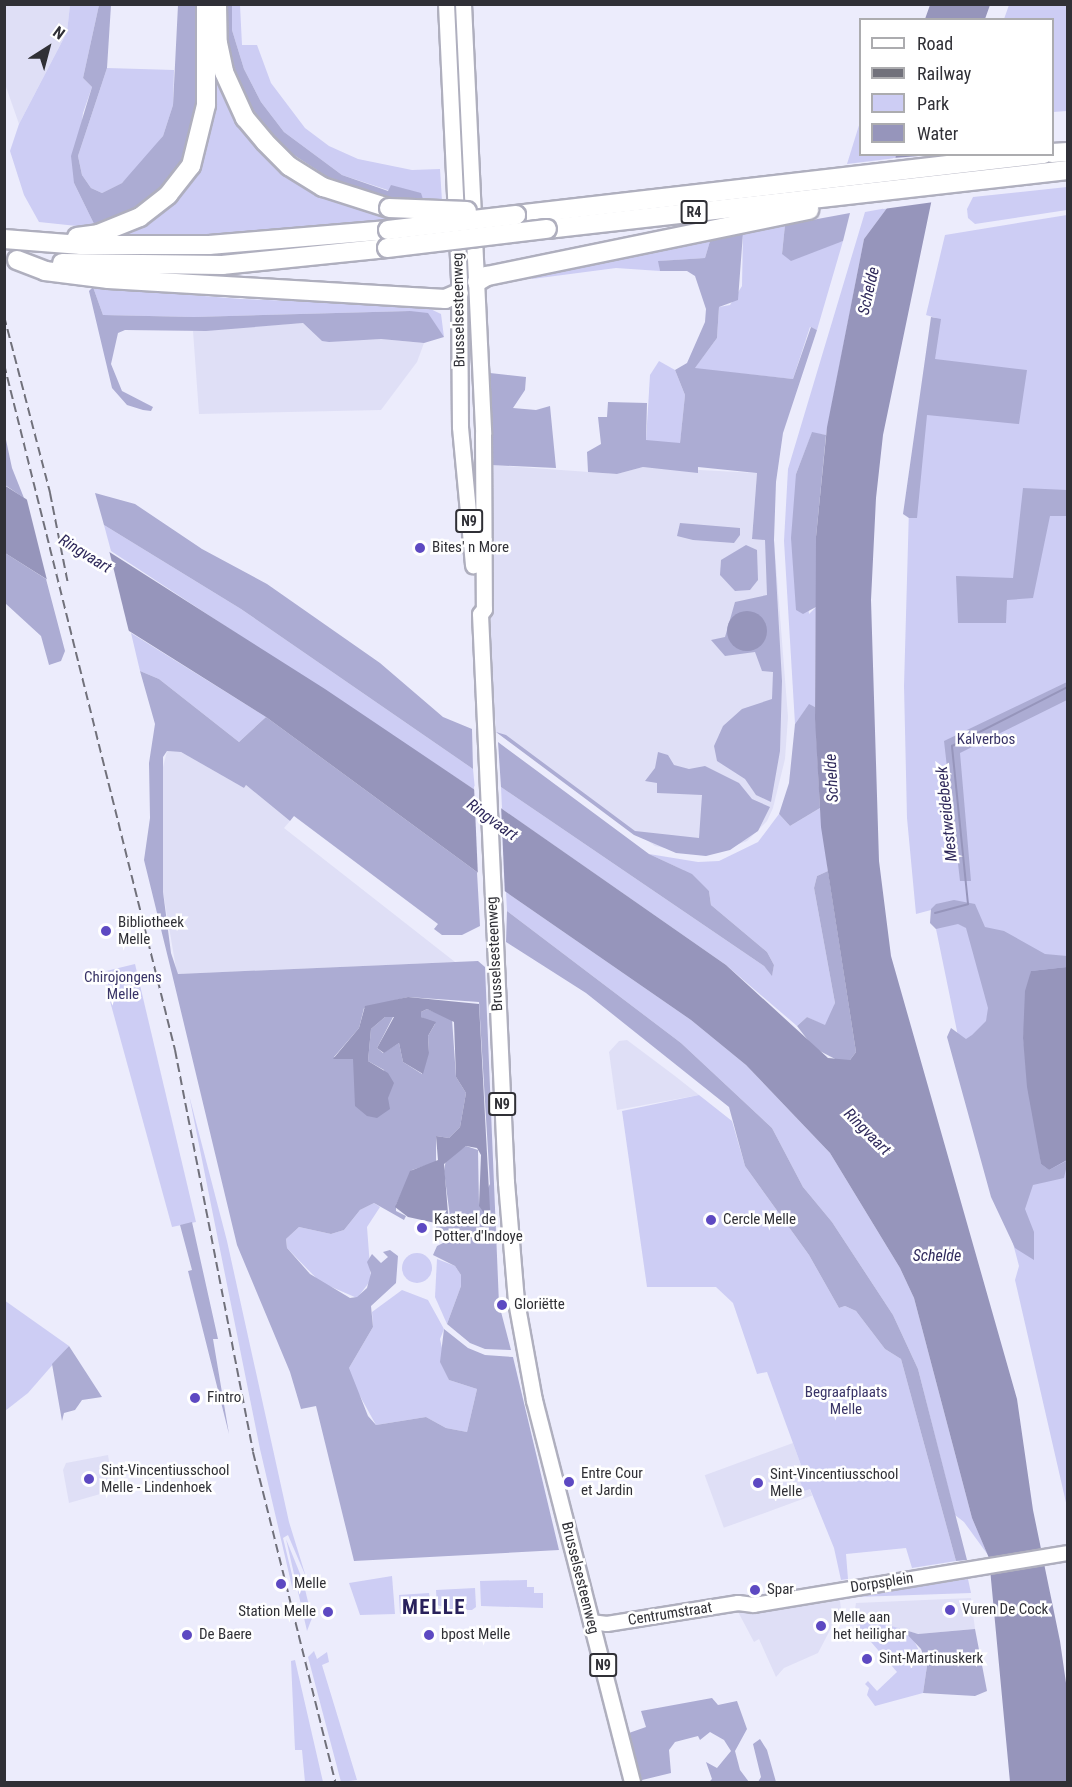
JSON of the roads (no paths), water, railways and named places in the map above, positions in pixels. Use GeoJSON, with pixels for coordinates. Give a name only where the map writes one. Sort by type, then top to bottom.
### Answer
{"type":"FeatureCollection","features":[{"type":"Feature","properties":{"kind":"highway"},"geometry":{"type":"LineString","coordinates":[[103,256],[140,217],[168,195],[191,166],[206,105],[206,4]]}},
{"type":"Feature","properties":{"kind":"highway"},"geometry":{"type":"LineString","coordinates":[[218,4],[218,44],[224,72],[245,118],[264,142],[289,166],[323,187],[388,208],[520,212]]}},
{"type":"Feature","properties":{"kind":"highway","name":"R4"},"geometry":{"type":"LineString","coordinates":[[387,239],[520,212],[1027,156]]}},
{"type":"Feature","properties":{"kind":"highway","name":"R4"},"geometry":{"type":"LineString","coordinates":[[11,259],[103,256],[209,246],[547,230],[846,198],[1068,170]]}},
{"type":"Feature","properties":{"kind":"highway"},"geometry":{"type":"LineString","coordinates":[[479,274],[846,198]]}},
{"type":"Feature","properties":{"kind":"highway","name":"R4"},"geometry":{"type":"LineString","coordinates":[[4,239],[50,244],[103,256]]}},
{"type":"Feature","properties":{"kind":"highway"},"geometry":{"type":"LineString","coordinates":[[103,256],[445,299],[459,293]]}},
{"type":"Feature","properties":{"kind":"main road","name":"Brusselsesteenweg"},"geometry":{"type":"LineString","coordinates":[[446,4],[459,293],[460,427],[476,610],[480,614],[506,1182],[518,1294],[534,1363],[537,1407],[632,1782]]}},
{"type":"Feature","properties":{"kind":"main road","name":"Brusselsesteenweg"},"geometry":{"type":"LineString","coordinates":[[464,4],[479,274],[484,609],[480,614]]}},
{"type":"Feature","properties":{"kind":"main road"},"geometry":{"type":"LineString","coordinates":[[453,132],[458,143],[464,257],[479,274],[459,293]]}},
{"type":"Feature","properties":{"kind":"main road"},"geometry":{"type":"LineString","coordinates":[[460,357],[465,412],[483,470]]}},
{"type":"Feature","properties":{"kind":"main road"},"geometry":{"type":"LineString","coordinates":[[460,427],[479,481],[483,507]]}},
{"type":"Feature","properties":{"kind":"main road","name":"Dorpsplein"},"geometry":{"type":"LineString","coordinates":[[749,1604],[1066,1554]]}},
{"type":"Feature","properties":{"kind":"main road","name":"Centrumstraat"},"geometry":{"type":"LineString","coordinates":[[591,1622],[607,1624],[749,1604]]}},
{"type":"Feature","properties":{"kind":"water"},"geometry":{"type":"Polygon","coordinates":[[[930,4],[990,5],[985,18],[925,18],[930,4]]]}},
{"type":"Feature","properties":{"kind":"water"},"geometry":{"type":"Polygon","coordinates":[[[896,156],[941,156],[883,435],[876,498],[871,600],[879,861],[891,956],[1017,1399],[1033,1510],[1060,1641],[1068,1697],[1067,1782],[1010,1782],[989,1558],[972,1518],[914,1298],[900,1268],[830,1153],[746,1065],[691,1020],[477,872],[266,717],[5,553],[4,485],[325,689],[475,790],[726,965],[828,1058],[850,1060],[856,1052],[821,827],[815,719],[816,537],[827,427],[864,239],[887,208],[896,156]]]}},
{"type":"Feature","properties":{"kind":"water"},"geometry":{"type":"Polygon","coordinates":[[[747,611],[755,612],[761,617],[766,623],[766,639],[761,645],[755,650],[747,651],[739,650],[733,645],[728,639],[727,631],[728,623],[733,617],[739,612],[747,611]]]}},
{"type":"Feature","properties":{"kind":"water"},"geometry":{"type":"Polygon","coordinates":[[[1067,967],[1067,1160],[1049,1170],[1041,1164],[1027,1087],[1023,1038],[1025,991],[1031,971],[1067,967]]]}},
{"type":"Feature","properties":{"kind":"water"},"geometry":{"type":"Polygon","coordinates":[[[408,997],[479,1004],[490,1210],[484,1213],[479,1206],[481,1155],[477,1148],[466,1146],[444,1164],[449,1226],[408,1217],[395,1207],[410,1171],[438,1160],[436,1136],[449,1138],[460,1127],[466,1093],[456,1077],[454,1022],[427,1009],[421,1012],[421,1017],[436,1022],[428,1036],[429,1053],[423,1074],[403,1062],[399,1043],[384,1053],[377,1048],[394,1017],[385,1017],[371,1029],[368,1061],[388,1073],[394,1083],[388,1098],[390,1109],[377,1118],[367,1116],[355,1106],[353,1059],[333,1059],[359,1028],[365,1006],[408,997]]]}},
{"type":"Feature","properties":{"kind":"waterway","name":"Mestweidebeek"},"geometry":{"type":"LineString","coordinates":[[935,913],[968,904],[952,746],[1068,687]]}},
{"type":"Feature","properties":{"kind":"railway"},"geometry":{"type":"LineString","coordinates":[[4,316],[50,493],[68,584]]}},
{"type":"Feature","properties":{"kind":"railway"},"geometry":{"type":"LineString","coordinates":[[4,364],[175,1050],[253,1452],[335,1782]]}},
{"type":"Feature","properties":{"kind":"place","name":"Bites' n More"},"geometry":{"type":"Point","coordinates":[420,548]}},
{"type":"Feature","properties":{"kind":"place","name":"Bibliotheek Melle"},"geometry":{"type":"Point","coordinates":[106,931]}},
{"type":"Feature","properties":{"kind":"place","name":"Cercle Melle"},"geometry":{"type":"Point","coordinates":[711,1220]}},
{"type":"Feature","properties":{"kind":"place","name":"Kasteel de Potter d'Indoye"},"geometry":{"type":"Point","coordinates":[422,1228]}},
{"type":"Feature","properties":{"kind":"place","name":"Gloriëtte"},"geometry":{"type":"Point","coordinates":[502,1305]}},
{"type":"Feature","properties":{"kind":"place","name":"Fintro"},"geometry":{"type":"Point","coordinates":[195,1398]}},
{"type":"Feature","properties":{"kind":"place","name":"Sint-Vincentiusschool Melle - Lindenhoek"},"geometry":{"type":"Point","coordinates":[89,1479]}},
{"type":"Feature","properties":{"kind":"place","name":"Entre Cour et Jardin"},"geometry":{"type":"Point","coordinates":[569,1482]}},
{"type":"Feature","properties":{"kind":"place","name":"Sint-Vincentiusschool Melle"},"geometry":{"type":"Point","coordinates":[758,1483]}},
{"type":"Feature","properties":{"kind":"place","name":"Melle"},"geometry":{"type":"Point","coordinates":[281,1584]}},
{"type":"Feature","properties":{"kind":"place","name":"Spar"},"geometry":{"type":"Point","coordinates":[755,1590]}},
{"type":"Feature","properties":{"kind":"place","name":"Vuren De Cock"},"geometry":{"type":"Point","coordinates":[950,1610]}},
{"type":"Feature","properties":{"kind":"place","name":"Station Melle"},"geometry":{"type":"Point","coordinates":[328,1612]}},
{"type":"Feature","properties":{"kind":"place","name":"Melle aan het heilighar"},"geometry":{"type":"Point","coordinates":[821,1626]}},
{"type":"Feature","properties":{"kind":"place","name":"De Baere"},"geometry":{"type":"Point","coordinates":[187,1635]}},
{"type":"Feature","properties":{"kind":"place","name":"bpost Melle"},"geometry":{"type":"Point","coordinates":[429,1635]}},
{"type":"Feature","properties":{"kind":"place","name":"Sint-Martinuskerk"},"geometry":{"type":"Point","coordinates":[867,1659]}},
{"type":"Feature","properties":{"kind":"district","name":"MELLE"},"geometry":{"type":"Point","coordinates":[434,1607]}},
{"type":"Feature","properties":{"kind":"water label","name":"Schelde"},"geometry":{"type":"Point","coordinates":[869,291]}},
{"type":"Feature","properties":{"kind":"water label","name":"Ringvaart"},"geometry":{"type":"Point","coordinates":[85,554]}},
{"type":"Feature","properties":{"kind":"water label","name":"Schelde"},"geometry":{"type":"Point","coordinates":[832,778]}},
{"type":"Feature","properties":{"kind":"water label","name":"Ringvaart"},"geometry":{"type":"Point","coordinates":[492,820]}},
{"type":"Feature","properties":{"kind":"water label","name":"Ringvaart"},"geometry":{"type":"Point","coordinates":[867,1132]}},
{"type":"Feature","properties":{"kind":"water label","name":"Schelde"},"geometry":{"type":"Point","coordinates":[937,1256]}},
{"type":"Feature","properties":{"kind":"park label","name":"Kalverbos"},"geometry":{"type":"Point","coordinates":[986,740]}},
{"type":"Feature","properties":{"kind":"park label","name":"Chirojongens Melle"},"geometry":{"type":"Point","coordinates":[123,986]}},
{"type":"Feature","properties":{"kind":"park label","name":"Begraafplaats Melle"},"geometry":{"type":"Point","coordinates":[846,1400]}}]}
